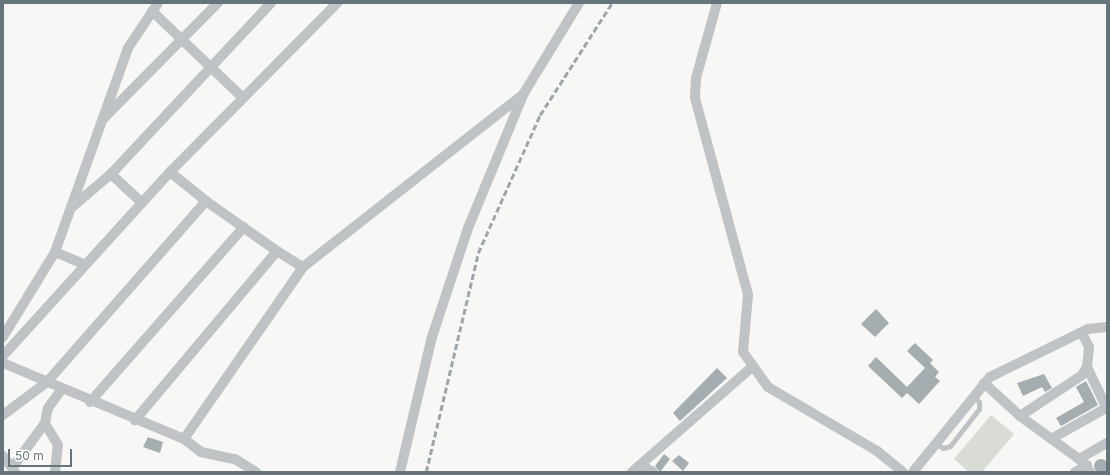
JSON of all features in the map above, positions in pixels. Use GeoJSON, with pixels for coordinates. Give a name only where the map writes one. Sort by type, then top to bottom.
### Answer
{"type":"FeatureCollection","features":[{"type":"Feature","properties":{"kind":"street"},"geometry":{"type":"LineString","coordinates":[[101,121],[218,3]]}},
{"type":"Feature","properties":{"kind":"street"},"geometry":{"type":"LineString","coordinates":[[71,208],[111,174],[271,3]]}},
{"type":"Feature","properties":{"kind":"street"},"geometry":{"type":"LineString","coordinates":[[3,356],[170,172],[337,3]]}},
{"type":"Feature","properties":{"kind":"street"},"geometry":{"type":"LineString","coordinates":[[400,472],[447,288],[468,228],[524,93],[580,3]]}},
{"type":"Feature","properties":{"kind":"street"},"geometry":{"type":"LineString","coordinates":[[717,3],[696,78],[695,98],[748,295],[742,345],[751,368],[768,387],[877,451],[903,472]]}},
{"type":"Feature","properties":{"kind":"street"},"geometry":{"type":"LineString","coordinates":[[3,336],[55,252],[128,48],[155,7],[211,67],[243,98]]}},
{"type":"Feature","properties":{"kind":"street"},"geometry":{"type":"LineString","coordinates":[[184,439],[303,267],[524,93]]}},
{"type":"Feature","properties":{"kind":"street"},"geometry":{"type":"LineString","coordinates":[[170,172],[206,201],[277,251],[303,267]]}},
{"type":"Feature","properties":{"kind":"street"},"geometry":{"type":"LineString","coordinates":[[111,174],[142,203]]}},
{"type":"Feature","properties":{"kind":"street"},"geometry":{"type":"LineString","coordinates":[[3,415],[47,382],[206,201]]}},
{"type":"Feature","properties":{"kind":"street"},"geometry":{"type":"LineString","coordinates":[[90,402],[244,227]]}},
{"type":"Feature","properties":{"kind":"street"},"geometry":{"type":"LineString","coordinates":[[135,420],[277,251]]}},
{"type":"Feature","properties":{"kind":"street"},"geometry":{"type":"LineString","coordinates":[[55,252],[86,265]]}},
{"type":"Feature","properties":{"kind":"street"},"geometry":{"type":"LineString","coordinates":[[913,472],[990,377],[1082,333],[1107,327]]}},
{"type":"Feature","properties":{"kind":"street"},"geometry":{"type":"LineString","coordinates":[[1020,416],[1081,376],[1087,367],[1089,347],[1082,333]]}},
{"type":"Feature","properties":{"kind":"street"},"geometry":{"type":"LineString","coordinates":[[3,363],[90,402],[184,439],[201,452],[235,459],[256,472]]}},
{"type":"Feature","properties":{"kind":"street"},"geometry":{"type":"LineString","coordinates":[[1051,439],[1107,409],[1087,367]]}},
{"type":"Feature","properties":{"kind":"street"},"geometry":{"type":"LineString","coordinates":[[632,472],[751,368]]}},
{"type":"Feature","properties":{"kind":"street"},"geometry":{"type":"LineString","coordinates":[[984,383],[1020,416],[1085,465]]}},
{"type":"Feature","properties":{"kind":"street"},"geometry":{"type":"LineString","coordinates":[[3,456],[14,470],[45,423],[48,408],[62,389]]}},
{"type":"Feature","properties":{"kind":"street"},"geometry":{"type":"LineString","coordinates":[[45,423],[58,445],[55,472]]}},
{"type":"Feature","properties":{"kind":"street"},"geometry":{"type":"LineString","coordinates":[[1075,472],[1085,465],[1107,443]]}},
{"type":"Feature","properties":{"kind":"street"},"geometry":{"type":"LineString","coordinates":[[641,465],[653,472]]}},
{"type":"Feature","properties":{"kind":"shaded area"},"geometry":{"type":"Polygon","coordinates":[[[991,415],[1014,434],[982,472],[969,472],[954,459],[991,415]]]}},
{"type":"Feature","properties":{"kind":"building"},"geometry":{"type":"Polygon","coordinates":[[[876,309],[889,323],[875,337],[861,324],[876,309]]]}},
{"type":"Feature","properties":{"kind":"building"},"geometry":{"type":"Polygon","coordinates":[[[915,343],[933,360],[930,363],[939,372],[935,377],[940,381],[919,404],[907,393],[902,398],[868,366],[876,357],[907,387],[925,368],[907,351],[915,343]]]}},
{"type":"Feature","properties":{"kind":"building"},"geometry":{"type":"Polygon","coordinates":[[[717,368],[727,378],[680,421],[673,413],[717,368]]]}},
{"type":"Feature","properties":{"kind":"building"},"geometry":{"type":"Polygon","coordinates":[[[1044,374],[1052,388],[1045,392],[1042,387],[1023,396],[1017,383],[1044,374]]]}},
{"type":"Feature","properties":{"kind":"building"},"geometry":{"type":"Polygon","coordinates":[[[1086,381],[1098,405],[1061,426],[1056,418],[1084,402],[1076,387],[1086,381]]]}},
{"type":"Feature","properties":{"kind":"building"},"geometry":{"type":"Polygon","coordinates":[[[148,437],[163,442],[160,453],[143,447],[148,437]]]}},
{"type":"Feature","properties":{"kind":"building"},"geometry":{"type":"Polygon","coordinates":[[[664,454],[670,459],[660,472],[655,466],[664,454]]]}},
{"type":"Feature","properties":{"kind":"building"},"geometry":{"type":"Polygon","coordinates":[[[679,455],[689,463],[683,471],[672,461],[679,455]]]}},
{"type":"Feature","properties":{"kind":"building"},"geometry":{"type":"Polygon","coordinates":[[[1101,459],[1106,461],[1108,466],[1106,471],[1101,473],[1096,471],[1094,466],[1096,461],[1101,459]]]}},
{"type":"Feature","properties":{"kind":"railway"},"geometry":{"type":"LineString","coordinates":[[426,472],[478,253],[540,115],[612,3]]}}]}
